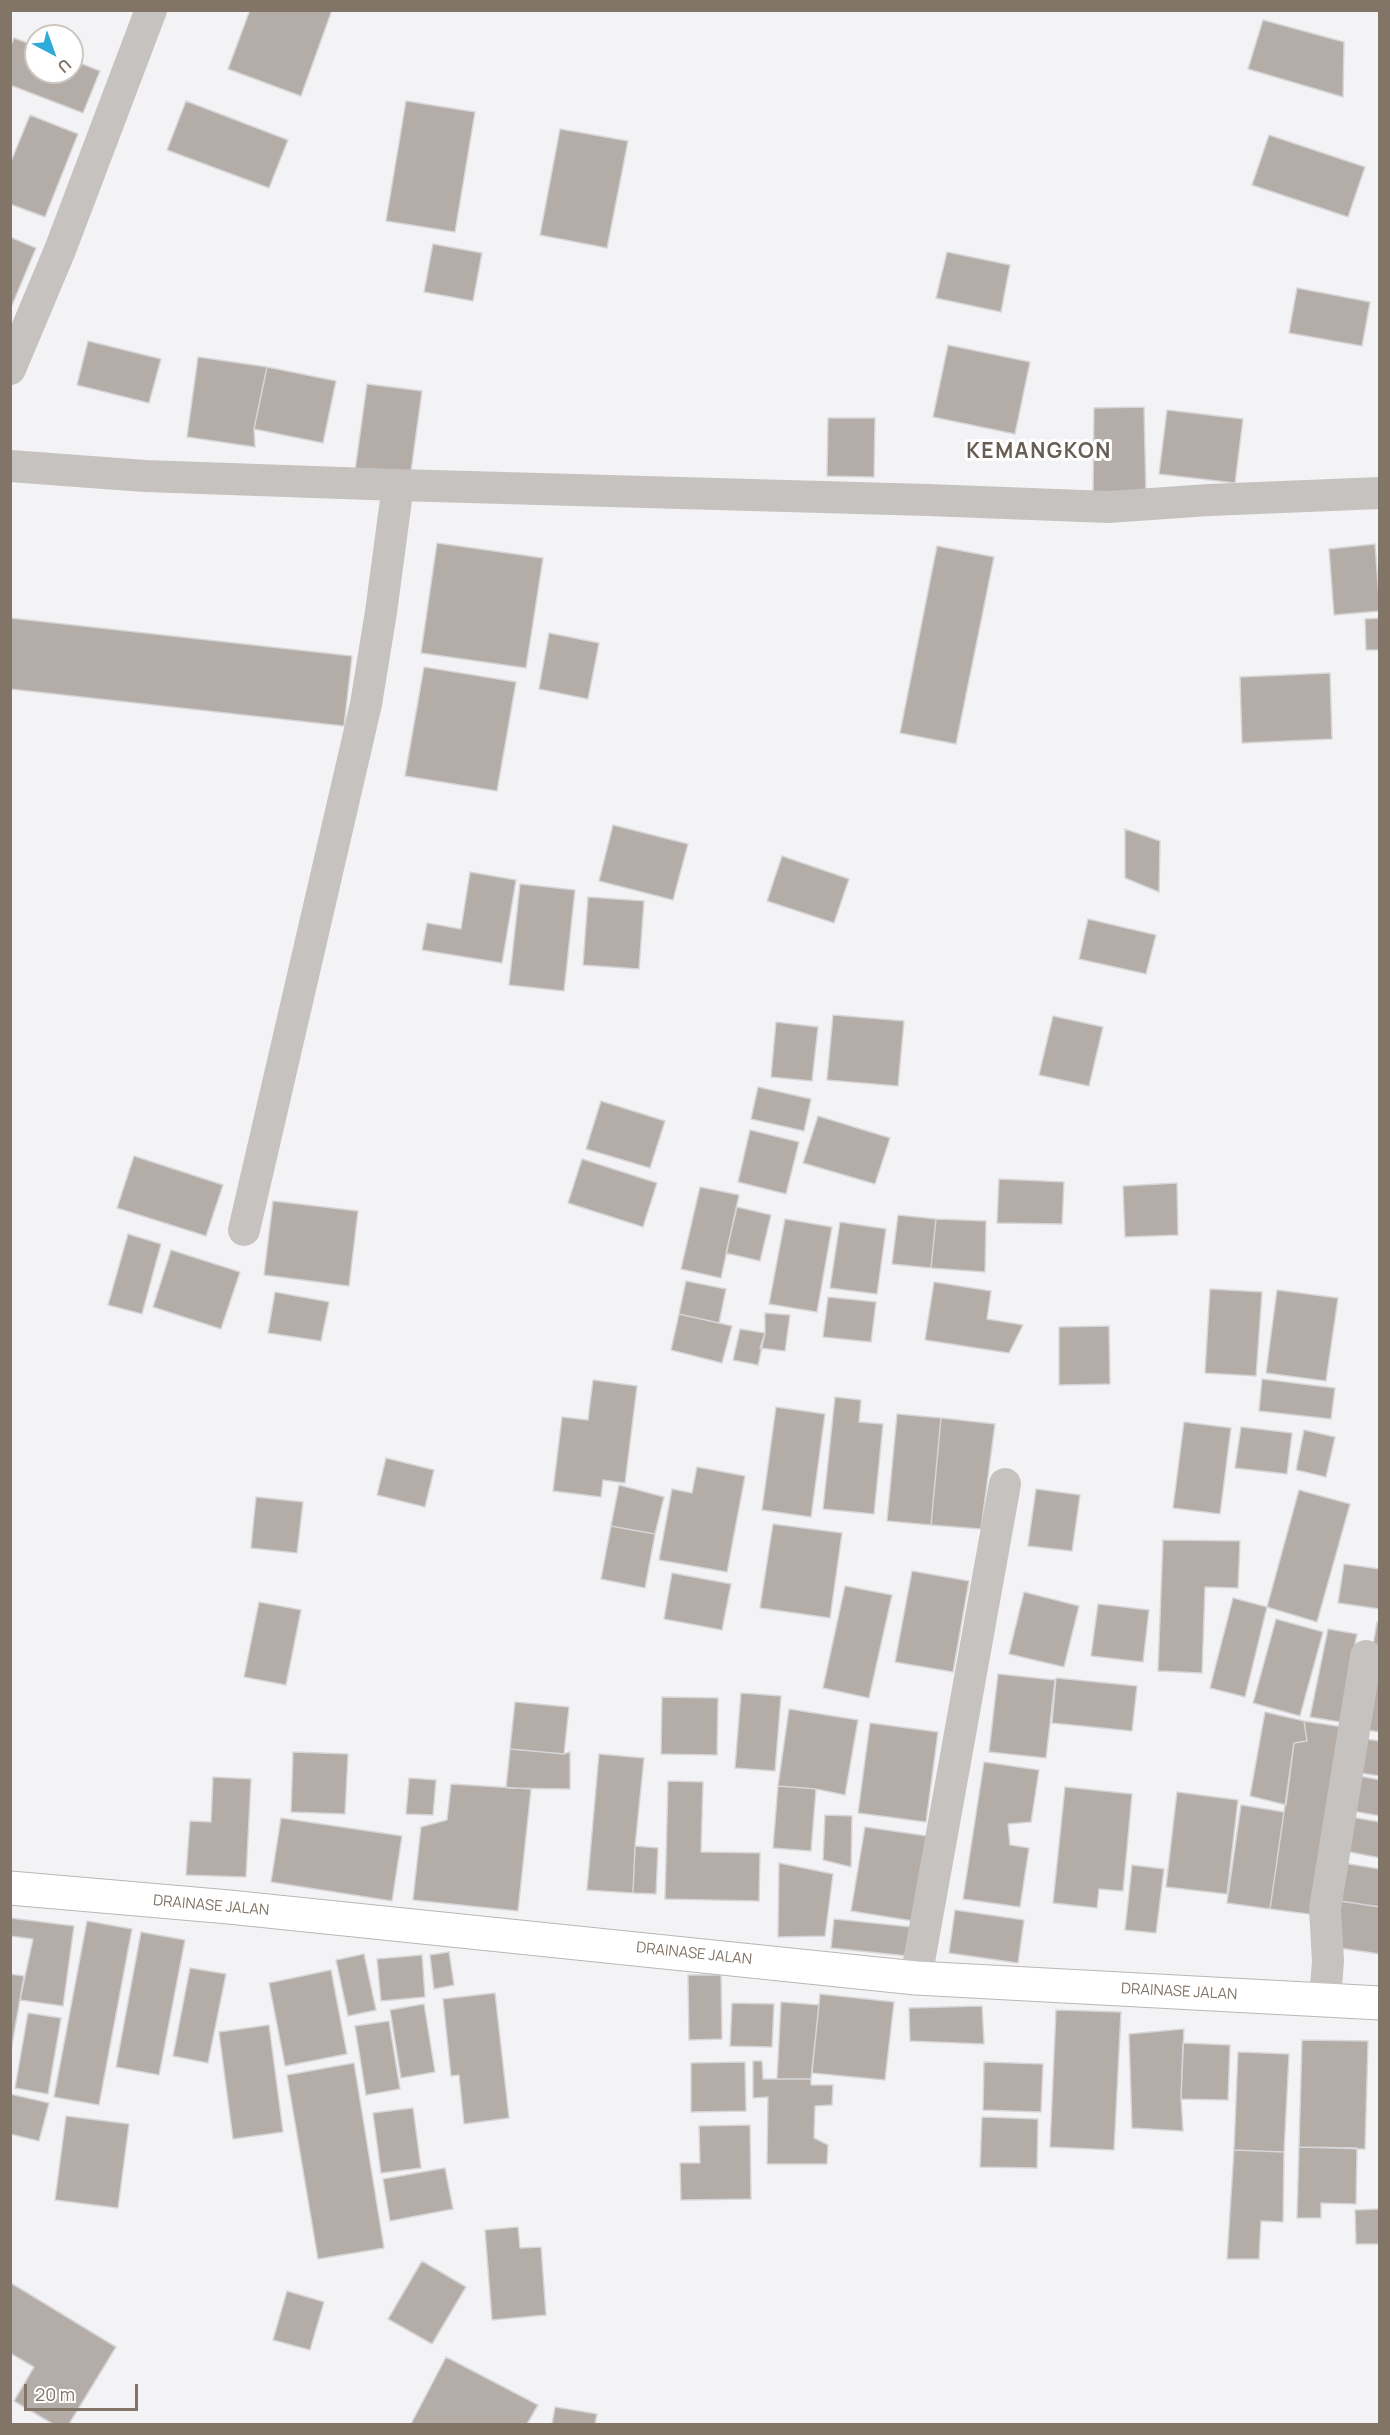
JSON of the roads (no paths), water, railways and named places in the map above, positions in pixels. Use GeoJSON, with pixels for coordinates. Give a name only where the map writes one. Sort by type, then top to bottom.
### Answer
{"type":"FeatureCollection","features":[{"type":"Feature","properties":{"kind":"street"},"geometry":{"type":"LineString","coordinates":[[10,369],[60,250],[151,10]]}},
{"type":"Feature","properties":{"kind":"street"},"geometry":{"type":"LineString","coordinates":[[10,466],[144,476],[1108,507],[1380,493]]}},
{"type":"Feature","properties":{"kind":"street"},"geometry":{"type":"LineString","coordinates":[[244,1230],[366,704],[398,485]]}},
{"type":"Feature","properties":{"kind":"street"},"geometry":{"type":"LineString","coordinates":[[916,1978],[1005,1484]]}},
{"type":"Feature","properties":{"kind":"street"},"geometry":{"type":"LineString","coordinates":[[1325,2000],[1328,1961],[1324,1909],[1366,1656]]}},
{"type":"Feature","properties":{"kind":"street","name":"DRAINASE JALAN"},"geometry":{"type":"LineString","coordinates":[[10,1888],[229,1907],[916,1978],[1380,2003]]}},
{"type":"Feature","properties":{"kind":"district","name":"KEMANGKON"},"geometry":{"type":"Point","coordinates":[1039,452]}}]}
